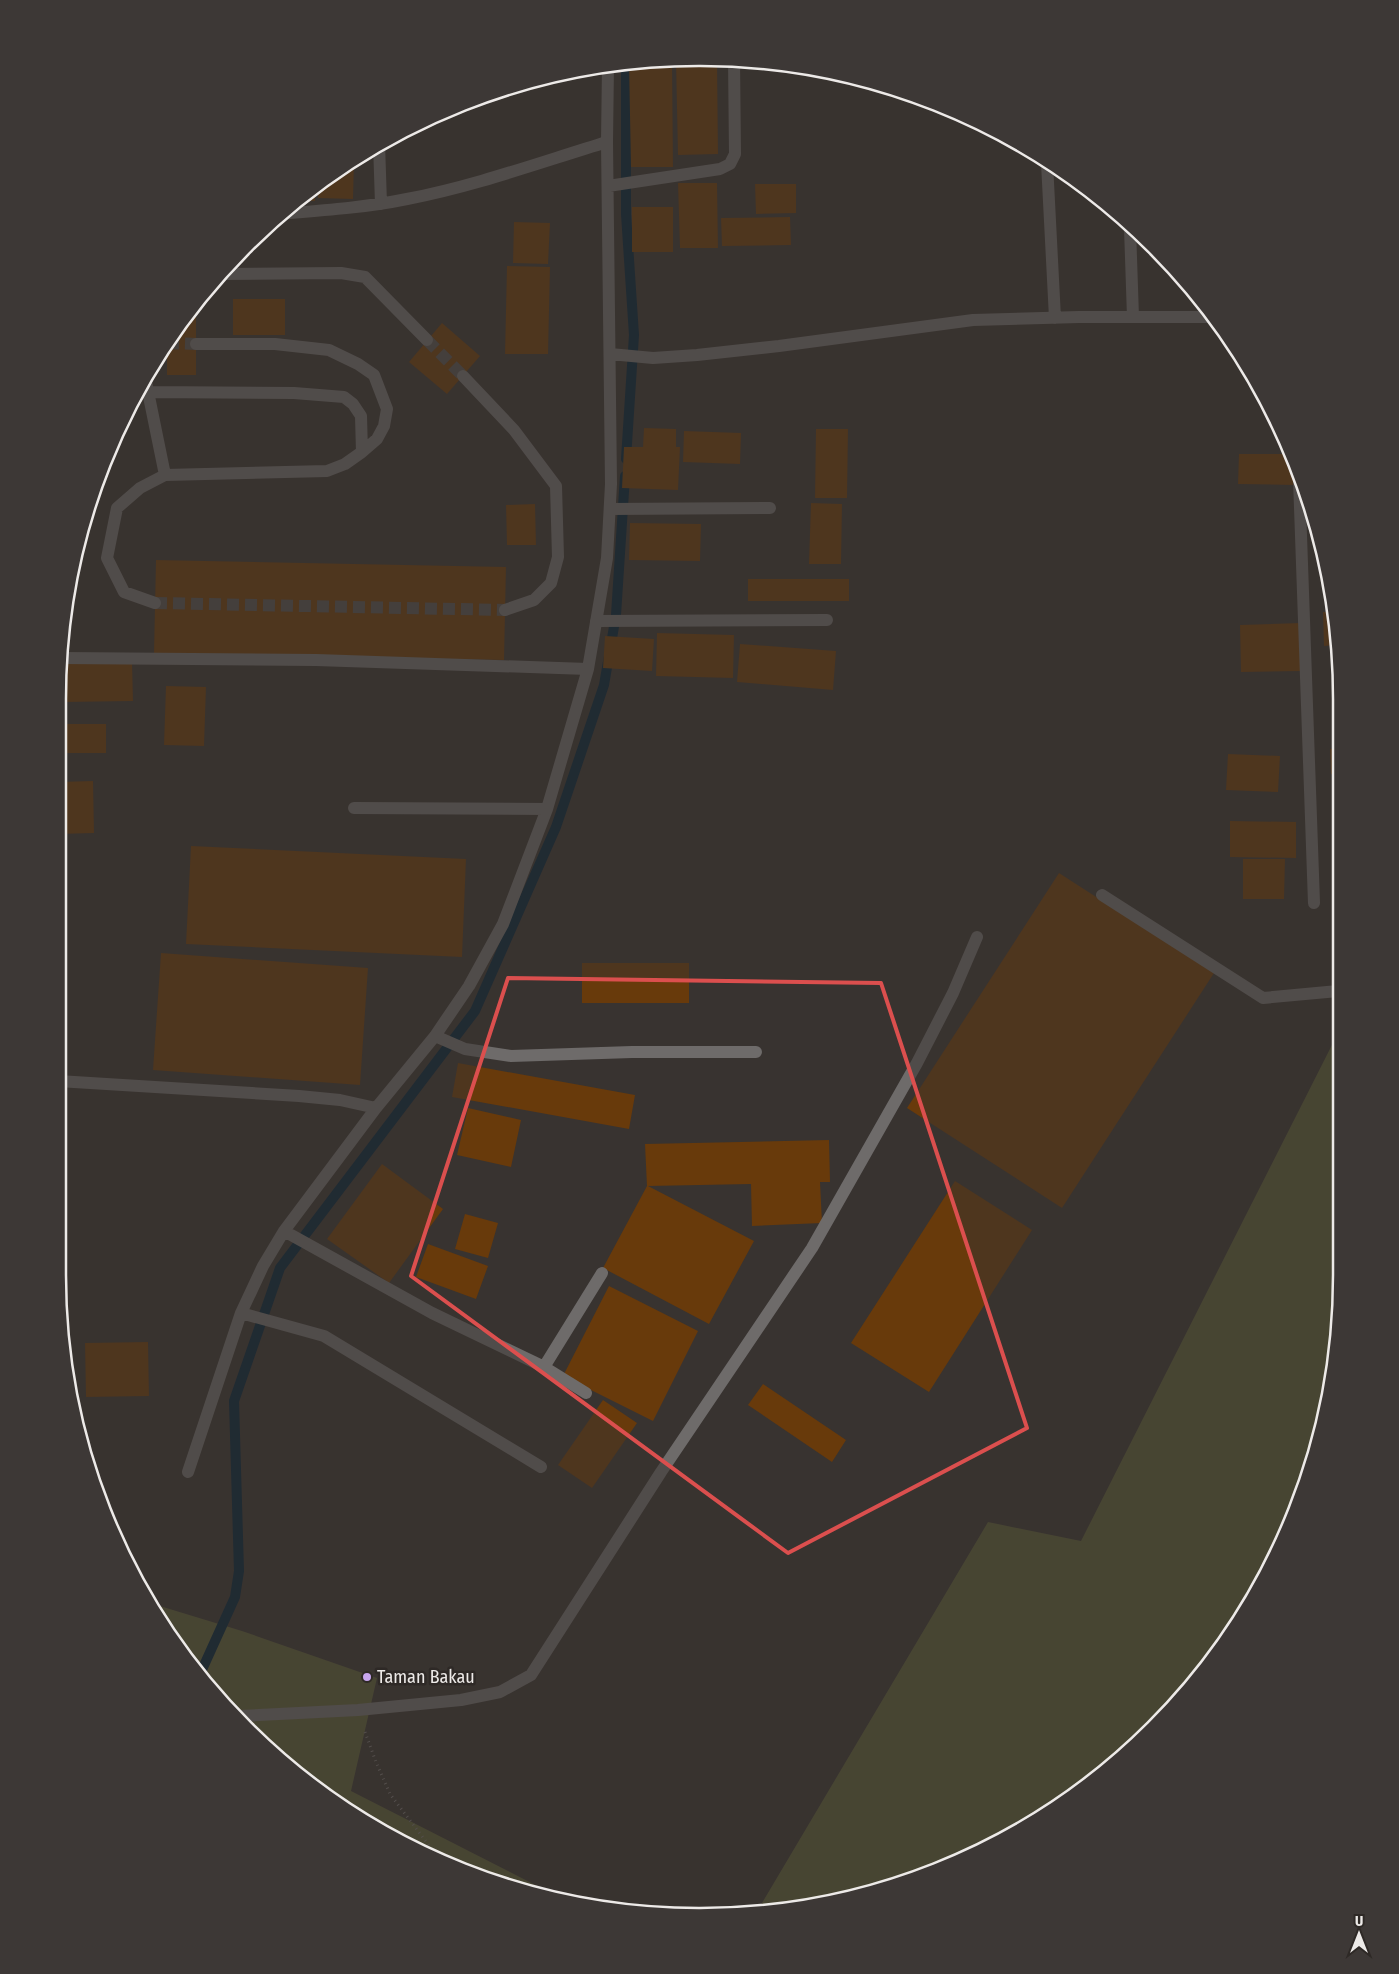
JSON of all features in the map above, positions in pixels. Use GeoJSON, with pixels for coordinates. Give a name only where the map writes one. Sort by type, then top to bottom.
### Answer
{"type":"FeatureCollection","features":[{"type":"Feature","properties":{"kind":"street"},"geometry":{"type":"LineString","coordinates":[[608,186],[720,169],[730,164],[735,154],[734,68]]}},
{"type":"Feature","properties":{"kind":"street"},"geometry":{"type":"LineString","coordinates":[[188,1472],[241,1313],[263,1266],[284,1231],[376,1108],[435,1036],[480,969],[503,924],[547,808],[588,669],[607,558],[611,484],[608,73]]}},
{"type":"Feature","properties":{"kind":"street"},"geometry":{"type":"LineString","coordinates":[[295,213],[380,204],[416,197],[500,175],[607,142]]}},
{"type":"Feature","properties":{"kind":"street"},"geometry":{"type":"LineString","coordinates":[[379,153],[380,204]]}},
{"type":"Feature","properties":{"kind":"street"},"geometry":{"type":"LineString","coordinates":[[1047,171],[1055,318]]}},
{"type":"Feature","properties":{"kind":"street"},"geometry":{"type":"LineString","coordinates":[[1130,236],[1133,317]]}},
{"type":"Feature","properties":{"kind":"street"},"geometry":{"type":"LineString","coordinates":[[231,274],[341,273],[365,277],[427,340]]}},
{"type":"Feature","properties":{"kind":"street"},"geometry":{"type":"LineString","coordinates":[[610,354],[653,358],[779,346],[973,320],[1204,317]]}},
{"type":"Feature","properties":{"kind":"street"},"geometry":{"type":"LineString","coordinates":[[155,603],[124,592],[107,558],[117,508],[140,488],[165,475],[326,471],[345,464],[377,439],[384,426],[387,410],[374,375],[358,364],[329,350],[275,344],[196,344]]}},
{"type":"Feature","properties":{"kind":"street"},"geometry":{"type":"LineString","coordinates":[[463,376],[514,430],[556,486],[558,557],[551,583],[534,600],[505,610]]}},
{"type":"Feature","properties":{"kind":"street"},"geometry":{"type":"LineString","coordinates":[[165,475],[147,392],[294,393],[344,397],[353,404],[361,416],[362,452]]}},
{"type":"Feature","properties":{"kind":"street"},"geometry":{"type":"LineString","coordinates":[[1300,498],[1314,903]]}},
{"type":"Feature","properties":{"kind":"street"},"geometry":{"type":"LineString","coordinates":[[610,508],[770,508]]}},
{"type":"Feature","properties":{"kind":"street"},"geometry":{"type":"LineString","coordinates":[[596,621],[827,620]]}},
{"type":"Feature","properties":{"kind":"street"},"geometry":{"type":"LineString","coordinates":[[68,658],[316,660],[588,669]]}},
{"type":"Feature","properties":{"kind":"street"},"geometry":{"type":"LineString","coordinates":[[354,808],[547,808]]}},
{"type":"Feature","properties":{"kind":"street"},"geometry":{"type":"LineString","coordinates":[[1102,895],[1263,998],[1333,991]]}},
{"type":"Feature","properties":{"kind":"street"},"geometry":{"type":"LineString","coordinates":[[246,1716],[358,1710],[461,1700],[500,1692],[531,1675],[661,1472],[812,1248],[917,1062],[953,993],[977,937]]}},
{"type":"Feature","properties":{"kind":"street"},"geometry":{"type":"LineString","coordinates":[[435,1036],[465,1049],[511,1056],[632,1052],[756,1052]]}},
{"type":"Feature","properties":{"kind":"street"},"geometry":{"type":"LineString","coordinates":[[66,1081],[299,1096],[340,1100],[376,1108]]}},
{"type":"Feature","properties":{"kind":"street"},"geometry":{"type":"LineString","coordinates":[[284,1231],[432,1313],[544,1367],[586,1394]]}},
{"type":"Feature","properties":{"kind":"street"},"geometry":{"type":"LineString","coordinates":[[544,1367],[602,1273]]}},
{"type":"Feature","properties":{"kind":"street"},"geometry":{"type":"LineString","coordinates":[[241,1313],[324,1336],[541,1467]]}},
{"type":"Feature","properties":{"kind":"path"},"geometry":{"type":"LineString","coordinates":[[367,1736],[390,1794],[430,1847]]}},
{"type":"Feature","properties":{"kind":"highlighted area"},"geometry":{"type":"Polygon","coordinates":[[[508,978],[881,983],[1027,1428],[788,1553],[411,1276],[508,978]]]}},
{"type":"Feature","properties":{"kind":"green space"},"geometry":{"type":"Polygon","coordinates":[[[1333,1043],[1333,1274],[1331,1316],[1321,1398],[1299,1478],[1285,1517],[1248,1591],[1226,1626],[1176,1692],[1117,1751],[1085,1777],[1016,1823],[942,1860],[903,1874],[823,1896],[761,1904],[988,1522],[1081,1541],[1333,1043]]]}},
{"type":"Feature","properties":{"kind":"green space"},"geometry":{"type":"Polygon","coordinates":[[[161,1606],[242,1631],[377,1678],[351,1791],[539,1887],[457,1860],[419,1842],[383,1823],[314,1777],[282,1751],[223,1692],[197,1660],[161,1606]]]}},
{"type":"Feature","properties":{"kind":"building"},"geometry":{"type":"Polygon","coordinates":[[[672,67],[673,167],[631,167],[629,71],[672,67]]]}},
{"type":"Feature","properties":{"kind":"building"},"geometry":{"type":"Polygon","coordinates":[[[676,67],[717,67],[718,154],[678,155],[676,67]]]}},
{"type":"Feature","properties":{"kind":"building"},"geometry":{"type":"Polygon","coordinates":[[[354,169],[353,199],[318,198],[318,194],[354,169]]]}},
{"type":"Feature","properties":{"kind":"building"},"geometry":{"type":"Polygon","coordinates":[[[678,183],[717,183],[718,248],[680,248],[678,183]]]}},
{"type":"Feature","properties":{"kind":"building"},"geometry":{"type":"Polygon","coordinates":[[[755,184],[796,184],[796,213],[756,214],[755,184]]]}},
{"type":"Feature","properties":{"kind":"building"},"geometry":{"type":"Polygon","coordinates":[[[632,207],[673,207],[673,252],[632,252],[632,207]]]}},
{"type":"Feature","properties":{"kind":"building"},"geometry":{"type":"Polygon","coordinates":[[[790,217],[791,245],[722,246],[721,218],[790,217]]]}},
{"type":"Feature","properties":{"kind":"building"},"geometry":{"type":"Polygon","coordinates":[[[514,222],[550,223],[548,264],[513,263],[514,222]]]}},
{"type":"Feature","properties":{"kind":"building"},"geometry":{"type":"Polygon","coordinates":[[[507,266],[550,267],[548,354],[505,354],[507,266]]]}},
{"type":"Feature","properties":{"kind":"building"},"geometry":{"type":"Polygon","coordinates":[[[233,299],[285,299],[285,335],[233,335],[233,299]]]}},
{"type":"Feature","properties":{"kind":"building"},"geometry":{"type":"Polygon","coordinates":[[[196,315],[196,375],[167,375],[167,358],[196,315]]]}},
{"type":"Feature","properties":{"kind":"building"},"geometry":{"type":"Polygon","coordinates":[[[442,323],[480,356],[447,394],[409,362],[442,323]]]}},
{"type":"Feature","properties":{"kind":"building"},"geometry":{"type":"Polygon","coordinates":[[[644,428],[676,429],[676,447],[680,447],[678,490],[622,488],[624,447],[643,447],[644,428]]]}},
{"type":"Feature","properties":{"kind":"building"},"geometry":{"type":"Polygon","coordinates":[[[816,429],[848,429],[847,498],[815,498],[816,429]]]}},
{"type":"Feature","properties":{"kind":"building"},"geometry":{"type":"Polygon","coordinates":[[[684,431],[741,433],[740,464],[683,462],[684,431]]]}},
{"type":"Feature","properties":{"kind":"building"},"geometry":{"type":"Polygon","coordinates":[[[1239,454],[1284,454],[1294,482],[1294,485],[1238,484],[1239,454]]]}},
{"type":"Feature","properties":{"kind":"building"},"geometry":{"type":"Polygon","coordinates":[[[811,503],[842,504],[841,564],[809,564],[811,503]]]}},
{"type":"Feature","properties":{"kind":"building"},"geometry":{"type":"Polygon","coordinates":[[[535,504],[536,545],[507,545],[506,505],[535,504]]]}},
{"type":"Feature","properties":{"kind":"building"},"geometry":{"type":"Polygon","coordinates":[[[630,523],[701,524],[700,561],[629,560],[630,523]]]}},
{"type":"Feature","properties":{"kind":"building"},"geometry":{"type":"Polygon","coordinates":[[[156,560],[506,567],[504,660],[154,653],[156,560]]]}},
{"type":"Feature","properties":{"kind":"building"},"geometry":{"type":"Polygon","coordinates":[[[748,579],[849,579],[849,601],[748,601],[748,579]]]}},
{"type":"Feature","properties":{"kind":"building"},"geometry":{"type":"Polygon","coordinates":[[[1323,612],[1326,612],[1330,646],[1324,646],[1323,612]]]}},
{"type":"Feature","properties":{"kind":"building"},"geometry":{"type":"Polygon","coordinates":[[[1301,623],[1302,671],[1241,672],[1240,625],[1301,623]]]}},
{"type":"Feature","properties":{"kind":"building"},"geometry":{"type":"Polygon","coordinates":[[[657,633],[734,635],[733,678],[656,676],[657,633]]]}},
{"type":"Feature","properties":{"kind":"building"},"geometry":{"type":"Polygon","coordinates":[[[605,636],[654,639],[652,671],[603,668],[605,636]]]}},
{"type":"Feature","properties":{"kind":"building"},"geometry":{"type":"Polygon","coordinates":[[[740,644],[836,651],[833,690],[737,682],[740,644]]]}},
{"type":"Feature","properties":{"kind":"building"},"geometry":{"type":"Polygon","coordinates":[[[132,662],[133,701],[66,702],[68,664],[132,662]]]}},
{"type":"Feature","properties":{"kind":"building"},"geometry":{"type":"Polygon","coordinates":[[[166,686],[206,687],[204,746],[164,745],[166,686]]]}},
{"type":"Feature","properties":{"kind":"building"},"geometry":{"type":"Polygon","coordinates":[[[66,724],[106,724],[106,753],[66,753],[66,724]]]}},
{"type":"Feature","properties":{"kind":"building"},"geometry":{"type":"Polygon","coordinates":[[[1330,749],[1333,749],[1333,774],[1331,774],[1330,749]]]}},
{"type":"Feature","properties":{"kind":"building"},"geometry":{"type":"Polygon","coordinates":[[[1228,754],[1280,756],[1278,792],[1226,790],[1228,754]]]}},
{"type":"Feature","properties":{"kind":"building"},"geometry":{"type":"Polygon","coordinates":[[[93,781],[94,833],[66,834],[66,782],[93,781]]]}},
{"type":"Feature","properties":{"kind":"building"},"geometry":{"type":"Polygon","coordinates":[[[1230,821],[1296,822],[1296,858],[1230,857],[1230,821]]]}},
{"type":"Feature","properties":{"kind":"building"},"geometry":{"type":"Polygon","coordinates":[[[191,846],[466,859],[462,957],[186,944],[191,846]]]}},
{"type":"Feature","properties":{"kind":"building"},"geometry":{"type":"Polygon","coordinates":[[[1243,859],[1285,859],[1284,899],[1243,899],[1243,859]]]}},
{"type":"Feature","properties":{"kind":"building"},"geometry":{"type":"Polygon","coordinates":[[[1059,873],[1214,973],[1062,1208],[907,1108],[1059,873]]]}},
{"type":"Feature","properties":{"kind":"building"},"geometry":{"type":"Polygon","coordinates":[[[161,953],[368,968],[360,1085],[153,1070],[161,953]]]}},
{"type":"Feature","properties":{"kind":"building"},"geometry":{"type":"Polygon","coordinates":[[[582,963],[689,963],[689,1003],[582,1003],[582,963]]]}},
{"type":"Feature","properties":{"kind":"building"},"geometry":{"type":"Polygon","coordinates":[[[458,1063],[635,1095],[629,1129],[452,1097],[458,1063]]]}},
{"type":"Feature","properties":{"kind":"building"},"geometry":{"type":"Polygon","coordinates":[[[468,1108],[521,1120],[511,1167],[457,1155],[468,1108]]]}},
{"type":"Feature","properties":{"kind":"building"},"geometry":{"type":"Polygon","coordinates":[[[829,1140],[830,1182],[820,1182],[822,1223],[752,1226],[751,1184],[648,1186],[754,1241],[709,1324],[603,1268],[647,1186],[645,1144],[829,1140]]]}},
{"type":"Feature","properties":{"kind":"building"},"geometry":{"type":"Polygon","coordinates":[[[382,1164],[443,1209],[389,1283],[327,1239],[382,1164]]]}},
{"type":"Feature","properties":{"kind":"building"},"geometry":{"type":"Polygon","coordinates":[[[955,1181],[1032,1230],[929,1392],[851,1343],[955,1181]]]}},
{"type":"Feature","properties":{"kind":"building"},"geometry":{"type":"Polygon","coordinates":[[[465,1214],[498,1223],[488,1258],[455,1249],[465,1214]]]}},
{"type":"Feature","properties":{"kind":"building"},"geometry":{"type":"Polygon","coordinates":[[[428,1244],[488,1266],[476,1299],[416,1277],[428,1244]]]}},
{"type":"Feature","properties":{"kind":"building"},"geometry":{"type":"Polygon","coordinates":[[[609,1286],[698,1331],[653,1421],[563,1376],[609,1286]]]}},
{"type":"Feature","properties":{"kind":"building"},"geometry":{"type":"Polygon","coordinates":[[[148,1342],[149,1396],[86,1397],[85,1343],[148,1342]]]}},
{"type":"Feature","properties":{"kind":"building"},"geometry":{"type":"Polygon","coordinates":[[[763,1384],[846,1440],[832,1462],[748,1405],[763,1384]]]}},
{"type":"Feature","properties":{"kind":"building"},"geometry":{"type":"Polygon","coordinates":[[[603,1400],[637,1423],[592,1488],[558,1465],[603,1400]]]}},
{"type":"Feature","properties":{"kind":"waterway"},"geometry":{"type":"LineString","coordinates":[[626,71],[626,214],[634,335],[626,459]]}},
{"type":"Feature","properties":{"kind":"waterway"},"geometry":{"type":"LineString","coordinates":[[203,1667],[235,1597],[239,1571],[234,1401],[280,1268],[475,1011],[556,827],[604,685],[616,615],[625,476]]}},
{"type":"Feature","properties":{"kind":"tunnel"},"geometry":{"type":"LineString","coordinates":[[427,340],[463,376]]}},
{"type":"Feature","properties":{"kind":"tunnel"},"geometry":{"type":"LineString","coordinates":[[176,343],[196,344]]}},
{"type":"Feature","properties":{"kind":"tunnel"},"geometry":{"type":"LineString","coordinates":[[155,603],[505,610]]}},
{"type":"Feature","properties":{"kind":"place","name":"Taman Bakau"},"geometry":{"type":"Point","coordinates":[367,1677]}}]}
